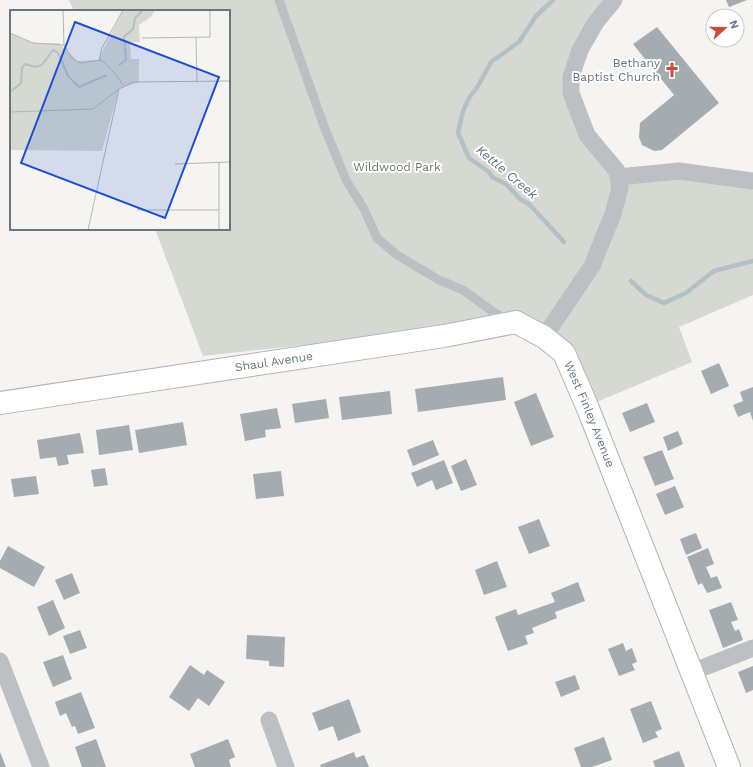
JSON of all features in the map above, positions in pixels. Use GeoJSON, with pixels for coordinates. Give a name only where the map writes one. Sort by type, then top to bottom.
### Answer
{"type":"FeatureCollection","features":[{"type":"Feature","properties":{"kind":"main road"},"geometry":{"type":"LineString","coordinates":[[516,322],[544,337]]}},
{"type":"Feature","properties":{"kind":"main road","name":"Shaul Avenue"},"geometry":{"type":"LineString","coordinates":[[0,403],[444,336],[516,322]]}},
{"type":"Feature","properties":{"kind":"main road","name":"West Finley Avenue"},"geometry":{"type":"LineString","coordinates":[[544,337],[564,353],[575,376],[729,767]]}},
{"type":"Feature","properties":{"kind":"street"},"geometry":{"type":"LineString","coordinates":[[544,337],[592,266],[613,214],[620,188],[617,171],[613,164],[587,135],[572,93],[571,78],[580,50],[596,22],[614,0]]}},
{"type":"Feature","properties":{"kind":"street"},"geometry":{"type":"LineString","coordinates":[[618,177],[679,171],[753,181]]}},
{"type":"Feature","properties":{"kind":"street"},"geometry":{"type":"LineString","coordinates":[[692,672],[753,648]]}},
{"type":"Feature","properties":{"kind":"street"},"geometry":{"type":"LineString","coordinates":[[0,662],[41,767]]}},
{"type":"Feature","properties":{"kind":"street"},"geometry":{"type":"LineString","coordinates":[[269,720],[286,767]]}},
{"type":"Feature","properties":{"kind":"lane"},"geometry":{"type":"LineString","coordinates":[[279,0],[325,130],[346,180],[364,209],[377,238],[397,255],[433,277],[463,290],[496,314],[516,322]]}},
{"type":"Feature","properties":{"kind":"green space","name":"Wildwood Park"},"geometry":{"type":"Polygon","coordinates":[[[69,0],[614,0],[596,22],[571,93],[617,171],[753,181],[753,295],[679,327],[692,362],[587,406],[575,376],[516,322],[203,356],[155,230],[230,230],[230,10],[74,10],[69,0]]]}},
{"type":"Feature","properties":{"kind":"building"},"geometry":{"type":"Polygon","coordinates":[[[726,0],[747,0],[729,7],[726,0]]]}},
{"type":"Feature","properties":{"kind":"building","name":"Bethany Baptist Church"},"geometry":{"type":"Polygon","coordinates":[[[657,27],[719,103],[662,150],[654,151],[642,145],[639,137],[640,123],[674,95],[633,44],[657,27]]]}},
{"type":"Feature","properties":{"kind":"building"},"geometry":{"type":"Polygon","coordinates":[[[719,363],[729,386],[711,394],[701,371],[719,363]]]}},
{"type":"Feature","properties":{"kind":"building"},"geometry":{"type":"Polygon","coordinates":[[[503,377],[506,400],[418,412],[415,389],[503,377]]]}},
{"type":"Feature","properties":{"kind":"building"},"geometry":{"type":"Polygon","coordinates":[[[753,387],[753,421],[750,412],[738,417],[733,405],[743,401],[740,392],[753,387]]]}},
{"type":"Feature","properties":{"kind":"building"},"geometry":{"type":"Polygon","coordinates":[[[390,391],[392,414],[342,420],[339,397],[390,391]]]}},
{"type":"Feature","properties":{"kind":"building"},"geometry":{"type":"Polygon","coordinates":[[[536,393],[554,437],[531,446],[514,402],[536,393]]]}},
{"type":"Feature","properties":{"kind":"building"},"geometry":{"type":"Polygon","coordinates":[[[326,399],[329,418],[295,423],[292,404],[326,399]]]}},
{"type":"Feature","properties":{"kind":"building"},"geometry":{"type":"Polygon","coordinates":[[[647,403],[655,422],[630,432],[622,413],[647,403]]]}},
{"type":"Feature","properties":{"kind":"building"},"geometry":{"type":"Polygon","coordinates":[[[277,408],[281,428],[265,430],[266,437],[245,441],[240,414],[277,408]]]}},
{"type":"Feature","properties":{"kind":"building"},"geometry":{"type":"Polygon","coordinates":[[[183,422],[187,445],[139,453],[135,430],[183,422]]]}},
{"type":"Feature","properties":{"kind":"building"},"geometry":{"type":"Polygon","coordinates":[[[129,425],[133,450],[99,455],[96,430],[129,425]]]}},
{"type":"Feature","properties":{"kind":"building"},"geometry":{"type":"Polygon","coordinates":[[[678,431],[683,444],[668,451],[663,437],[678,431]]]}},
{"type":"Feature","properties":{"kind":"building"},"geometry":{"type":"Polygon","coordinates":[[[80,433],[84,453],[67,455],[69,464],[58,466],[56,457],[40,459],[37,440],[80,433]]]}},
{"type":"Feature","properties":{"kind":"building"},"geometry":{"type":"Polygon","coordinates":[[[433,440],[439,455],[413,466],[407,450],[433,440]]]}},
{"type":"Feature","properties":{"kind":"building"},"geometry":{"type":"Polygon","coordinates":[[[662,450],[674,479],[655,486],[643,457],[662,450]]]}},
{"type":"Feature","properties":{"kind":"building"},"geometry":{"type":"Polygon","coordinates":[[[466,459],[477,485],[461,491],[451,466],[466,459]]]}},
{"type":"Feature","properties":{"kind":"building"},"geometry":{"type":"Polygon","coordinates":[[[444,460],[453,483],[436,490],[432,480],[417,487],[411,473],[444,460]]]}},
{"type":"Feature","properties":{"kind":"building"},"geometry":{"type":"Polygon","coordinates":[[[105,468],[108,485],[94,487],[91,470],[105,468]]]}},
{"type":"Feature","properties":{"kind":"building"},"geometry":{"type":"Polygon","coordinates":[[[281,471],[284,496],[256,499],[253,474],[281,471]]]}},
{"type":"Feature","properties":{"kind":"building"},"geometry":{"type":"Polygon","coordinates":[[[36,476],[39,494],[14,497],[11,479],[36,476]]]}},
{"type":"Feature","properties":{"kind":"building"},"geometry":{"type":"Polygon","coordinates":[[[675,486],[684,507],[665,515],[656,494],[675,486]]]}},
{"type":"Feature","properties":{"kind":"building"},"geometry":{"type":"Polygon","coordinates":[[[539,519],[550,546],[529,554],[518,527],[539,519]]]}},
{"type":"Feature","properties":{"kind":"building"},"geometry":{"type":"Polygon","coordinates":[[[696,533],[702,548],[686,555],[680,539],[696,533]]]}},
{"type":"Feature","properties":{"kind":"building"},"geometry":{"type":"Polygon","coordinates":[[[8,546],[45,567],[34,587],[0,568],[0,561],[8,546]]]}},
{"type":"Feature","properties":{"kind":"building"},"geometry":{"type":"Polygon","coordinates":[[[708,548],[714,564],[706,567],[711,578],[717,576],[722,588],[707,593],[702,583],[698,585],[687,557],[708,548]]]}},
{"type":"Feature","properties":{"kind":"building"},"geometry":{"type":"Polygon","coordinates":[[[497,561],[507,587],[484,595],[475,570],[497,561]]]}},
{"type":"Feature","properties":{"kind":"building"},"geometry":{"type":"Polygon","coordinates":[[[72,573],[80,593],[64,600],[55,580],[72,573]]]}},
{"type":"Feature","properties":{"kind":"building"},"geometry":{"type":"Polygon","coordinates":[[[578,582],[585,601],[555,612],[557,618],[532,628],[534,633],[525,636],[528,644],[508,651],[495,617],[516,609],[518,615],[555,602],[551,593],[578,582]]]}},
{"type":"Feature","properties":{"kind":"building"},"geometry":{"type":"Polygon","coordinates":[[[53,600],[65,628],[49,636],[37,607],[53,600]]]}},
{"type":"Feature","properties":{"kind":"building"},"geometry":{"type":"Polygon","coordinates":[[[731,602],[738,620],[731,622],[735,631],[739,629],[743,640],[723,648],[709,610],[731,602]]]}},
{"type":"Feature","properties":{"kind":"building"},"geometry":{"type":"Polygon","coordinates":[[[80,630],[87,648],[70,654],[63,636],[80,630]]]}},
{"type":"Feature","properties":{"kind":"building"},"geometry":{"type":"Polygon","coordinates":[[[247,635],[285,637],[284,667],[269,666],[269,661],[246,659],[247,635]]]}},
{"type":"Feature","properties":{"kind":"building"},"geometry":{"type":"Polygon","coordinates":[[[623,643],[626,651],[632,648],[637,662],[632,664],[635,670],[619,676],[608,649],[623,643]]]}},
{"type":"Feature","properties":{"kind":"building"},"geometry":{"type":"Polygon","coordinates":[[[63,655],[72,679],[53,687],[43,662],[63,655]]]}},
{"type":"Feature","properties":{"kind":"building"},"geometry":{"type":"Polygon","coordinates":[[[190,665],[204,675],[207,670],[225,682],[209,706],[198,698],[189,711],[169,697],[190,665]]]}},
{"type":"Feature","properties":{"kind":"building"},"geometry":{"type":"Polygon","coordinates":[[[753,666],[753,690],[746,693],[738,672],[753,666]]]}},
{"type":"Feature","properties":{"kind":"building"},"geometry":{"type":"Polygon","coordinates":[[[575,675],[580,689],[561,697],[555,682],[575,675]]]}},
{"type":"Feature","properties":{"kind":"building"},"geometry":{"type":"Polygon","coordinates":[[[81,692],[95,728],[78,734],[75,726],[72,727],[66,713],[60,716],[55,702],[81,692]]]}},
{"type":"Feature","properties":{"kind":"building"},"geometry":{"type":"Polygon","coordinates":[[[349,699],[361,732],[338,741],[333,726],[319,731],[312,713],[349,699]]]}},
{"type":"Feature","properties":{"kind":"building"},"geometry":{"type":"Polygon","coordinates":[[[651,701],[662,729],[655,732],[658,737],[643,743],[630,709],[651,701]]]}},
{"type":"Feature","properties":{"kind":"building"},"geometry":{"type":"Polygon","coordinates":[[[604,737],[612,760],[592,767],[581,767],[574,748],[604,737]]]}},
{"type":"Feature","properties":{"kind":"building"},"geometry":{"type":"Polygon","coordinates":[[[96,739],[106,767],[82,767],[75,747],[96,739]]]}},
{"type":"Feature","properties":{"kind":"building"},"geometry":{"type":"Polygon","coordinates":[[[228,739],[235,757],[229,760],[231,767],[195,767],[190,754],[228,739]]]}},
{"type":"Feature","properties":{"kind":"building"},"geometry":{"type":"Polygon","coordinates":[[[679,751],[685,767],[655,767],[653,761],[679,751]]]}},
{"type":"Feature","properties":{"kind":"building"},"geometry":{"type":"Polygon","coordinates":[[[0,752],[6,767],[0,767],[0,752]]]}},
{"type":"Feature","properties":{"kind":"building"},"geometry":{"type":"Polygon","coordinates":[[[354,752],[356,758],[364,755],[369,767],[321,767],[320,765],[354,752]]]}},
{"type":"Feature","properties":{"kind":"waterway","name":"Kettle Creek"},"geometry":{"type":"LineString","coordinates":[[553,0],[536,16],[519,42],[491,62],[478,86],[469,98],[463,111],[458,133],[469,158],[489,172],[492,177],[506,184],[520,199],[530,205],[564,242]]}},
{"type":"Feature","properties":{"kind":"waterway","name":"Kettle Creek"},"geometry":{"type":"LineString","coordinates":[[631,281],[646,295],[664,303],[686,293],[714,271],[753,261]]}},
{"type":"Feature","properties":{"kind":"place","name":"Bethany Baptist Church"},"geometry":{"type":"Point","coordinates":[672,70]}}]}
